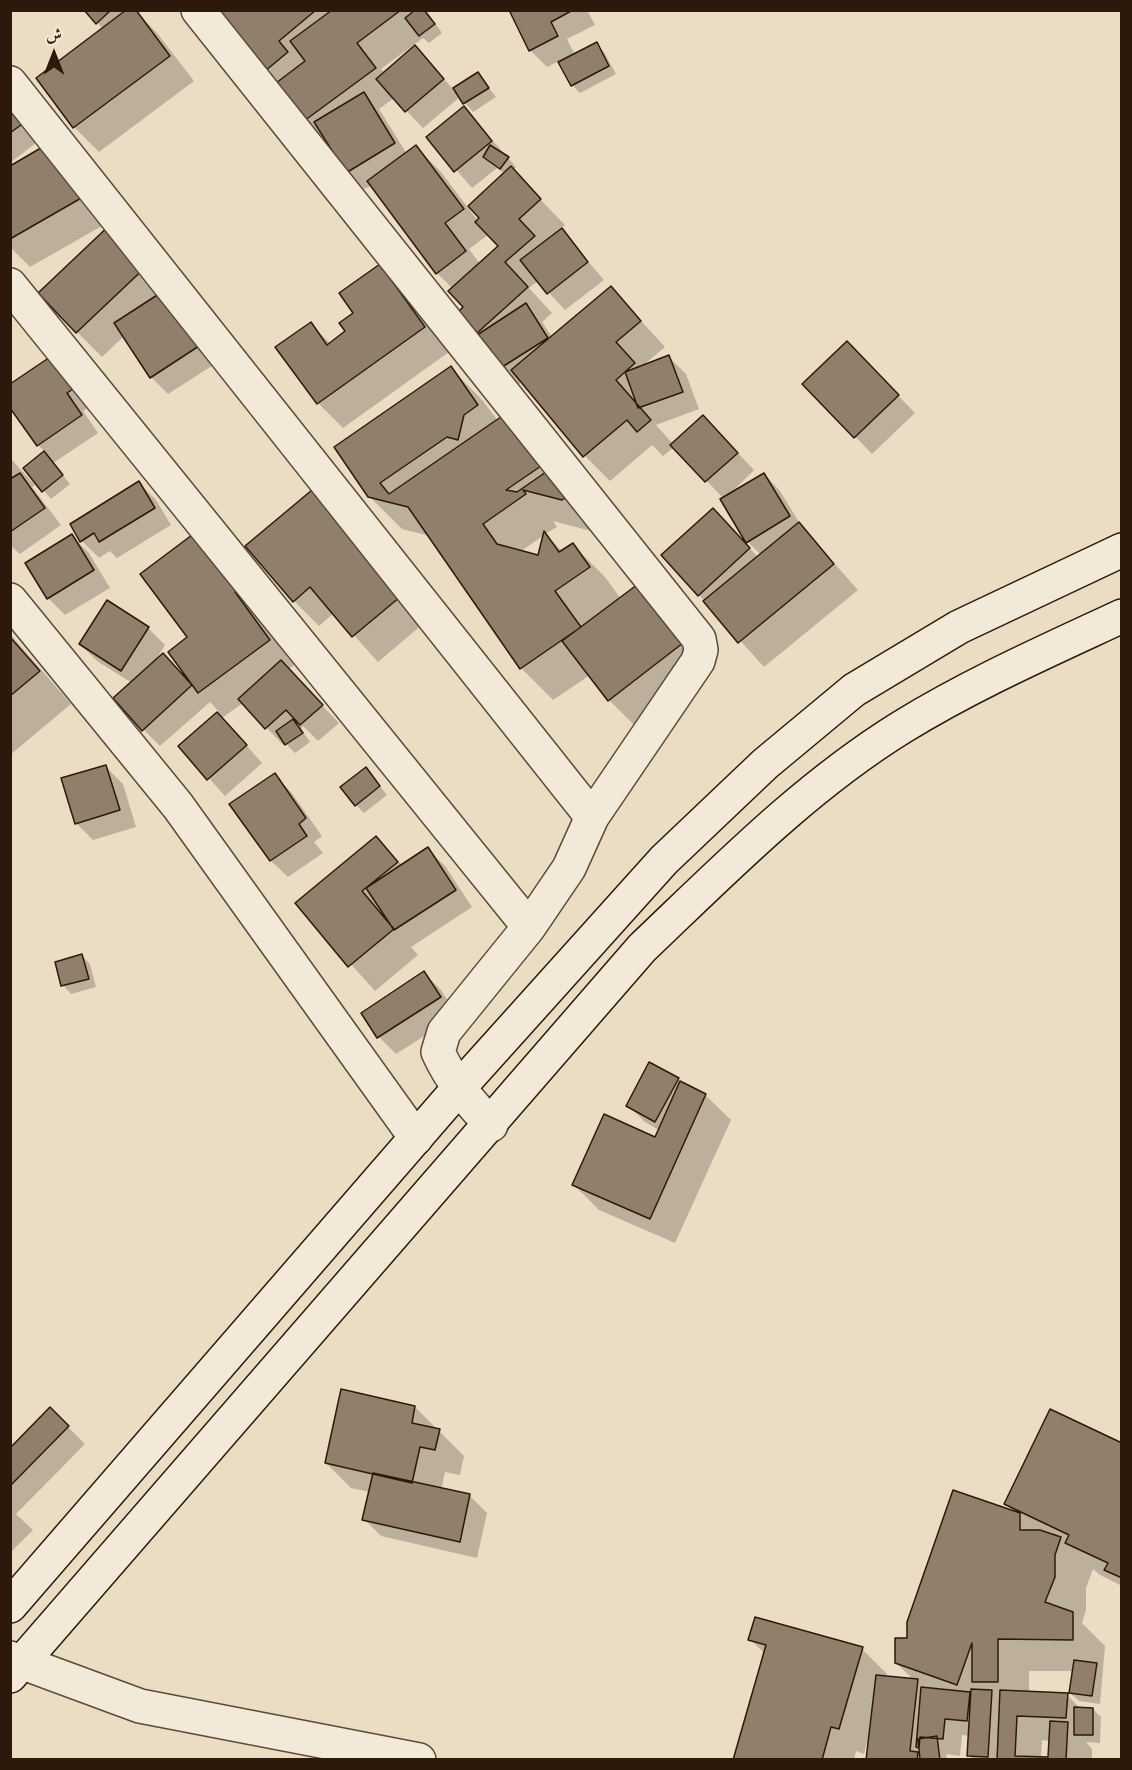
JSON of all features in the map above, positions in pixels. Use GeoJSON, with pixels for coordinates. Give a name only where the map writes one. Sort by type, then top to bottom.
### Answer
{"type":"FeatureCollection","features":[{"type":"Feature","properties":{"kind":"street"},"geometry":{"type":"LineString","coordinates":[[198,10],[699,639],[701,650],[698,661],[592,817],[569,868],[529,927],[444,1032],[438,1052],[458,1089],[491,1125]]}},
{"type":"Feature","properties":{"kind":"street"},"geometry":{"type":"LineString","coordinates":[[10,83],[592,817]]}},
{"type":"Feature","properties":{"kind":"street"},"geometry":{"type":"LineString","coordinates":[[10,285],[529,927]]}},
{"type":"Feature","properties":{"kind":"street"},"geometry":{"type":"LineString","coordinates":[[10,1606],[458,1089],[664,860],[765,764],[854,690],[959,627],[1122,550]]}},
{"type":"Feature","properties":{"kind":"street"},"geometry":{"type":"LineString","coordinates":[[10,600],[178,806],[416,1138]]}},
{"type":"Feature","properties":{"kind":"street"},"geometry":{"type":"LineString","coordinates":[[418,1760],[140,1706],[14,1666],[491,1125],[642,948],[758,838],[837,772],[902,727],[996,675],[1122,616]]}},
{"type":"Feature","properties":{"kind":"building"},"geometry":{"type":"Polygon","coordinates":[[[84,10],[111,10],[96,24],[84,10]]]}},
{"type":"Feature","properties":{"kind":"building"},"geometry":{"type":"Polygon","coordinates":[[[126,10],[136,10],[170,56],[73,128],[36,78],[126,10]]]}},
{"type":"Feature","properties":{"kind":"building"},"geometry":{"type":"Polygon","coordinates":[[[216,10],[316,10],[279,41],[288,52],[265,71],[216,10]]]}},
{"type":"Feature","properties":{"kind":"building"},"geometry":{"type":"Polygon","coordinates":[[[332,10],[401,10],[357,43],[376,68],[304,121],[276,83],[305,61],[290,41],[332,10]]]}},
{"type":"Feature","properties":{"kind":"building"},"geometry":{"type":"Polygon","coordinates":[[[415,10],[424,10],[435,24],[419,36],[405,18],[415,10]]]}},
{"type":"Feature","properties":{"kind":"building"},"geometry":{"type":"Polygon","coordinates":[[[509,10],[573,10],[551,22],[558,36],[529,51],[509,10]]]}},
{"type":"Feature","properties":{"kind":"building"},"geometry":{"type":"Polygon","coordinates":[[[597,42],[609,66],[571,86],[558,62],[597,42]]]}},
{"type":"Feature","properties":{"kind":"building"},"geometry":{"type":"Polygon","coordinates":[[[415,45],[444,79],[405,112],[376,79],[415,45]]]}},
{"type":"Feature","properties":{"kind":"building"},"geometry":{"type":"Polygon","coordinates":[[[478,72],[489,88],[463,104],[453,88],[478,72]]]}},
{"type":"Feature","properties":{"kind":"building"},"geometry":{"type":"Polygon","coordinates":[[[364,92],[395,143],[346,173],[314,122],[364,92]]]}},
{"type":"Feature","properties":{"kind":"building"},"geometry":{"type":"Polygon","coordinates":[[[10,104],[25,122],[10,133],[10,104]]]}},
{"type":"Feature","properties":{"kind":"building"},"geometry":{"type":"Polygon","coordinates":[[[464,106],[492,141],[454,172],[426,137],[464,106]]]}},
{"type":"Feature","properties":{"kind":"building"},"geometry":{"type":"Polygon","coordinates":[[[58,138],[90,193],[10,239],[10,166],[58,138]]]}},
{"type":"Feature","properties":{"kind":"building"},"geometry":{"type":"Polygon","coordinates":[[[416,145],[464,209],[445,223],[466,251],[436,274],[367,181],[416,145]]]}},
{"type":"Feature","properties":{"kind":"building"},"geometry":{"type":"Polygon","coordinates":[[[490,145],[509,157],[500,169],[483,157],[490,145]]]}},
{"type":"Feature","properties":{"kind":"building"},"geometry":{"type":"Polygon","coordinates":[[[511,166],[541,199],[519,219],[535,236],[505,262],[528,287],[476,334],[457,313],[463,307],[448,291],[498,246],[475,222],[479,218],[468,206],[511,166]]]}},
{"type":"Feature","properties":{"kind":"building"},"geometry":{"type":"Polygon","coordinates":[[[114,221],[152,261],[76,333],[38,293],[114,221]]]}},
{"type":"Feature","properties":{"kind":"building"},"geometry":{"type":"Polygon","coordinates":[[[562,228],[588,262],[547,294],[520,260],[562,228]]]}},
{"type":"Feature","properties":{"kind":"building"},"geometry":{"type":"Polygon","coordinates":[[[380,264],[425,327],[317,404],[275,347],[311,322],[327,345],[345,331],[339,323],[353,313],[339,293],[380,264]]]}},
{"type":"Feature","properties":{"kind":"building"},"geometry":{"type":"Polygon","coordinates":[[[611,286],[641,321],[616,342],[635,363],[616,380],[651,420],[637,432],[627,420],[583,457],[511,370],[611,286]]]}},
{"type":"Feature","properties":{"kind":"building"},"geometry":{"type":"Polygon","coordinates":[[[168,288],[199,346],[150,378],[114,323],[168,288]]]}},
{"type":"Feature","properties":{"kind":"building"},"geometry":{"type":"Polygon","coordinates":[[[526,303],[548,338],[499,369],[477,335],[526,303]]]}},
{"type":"Feature","properties":{"kind":"building"},"geometry":{"type":"Polygon","coordinates":[[[847,341],[899,395],[854,438],[802,384],[847,341]]]}},
{"type":"Feature","properties":{"kind":"building"},"geometry":{"type":"Polygon","coordinates":[[[56,353],[79,385],[67,393],[82,415],[37,446],[10,408],[10,384],[56,353]]]}},
{"type":"Feature","properties":{"kind":"building"},"geometry":{"type":"Polygon","coordinates":[[[669,355],[683,392],[638,408],[625,372],[669,355]]]}},
{"type":"Feature","properties":{"kind":"building"},"geometry":{"type":"Polygon","coordinates":[[[451,366],[478,405],[464,415],[458,440],[447,437],[380,483],[389,494],[508,412],[544,464],[506,490],[517,492],[549,470],[568,496],[562,500],[523,490],[526,494],[483,524],[497,544],[538,555],[544,531],[559,552],[573,543],[590,567],[555,591],[581,627],[520,669],[408,507],[368,497],[334,447],[451,366]]]}},
{"type":"Feature","properties":{"kind":"building"},"geometry":{"type":"Polygon","coordinates":[[[703,415],[738,453],[705,482],[670,445],[703,415]]]}},
{"type":"Feature","properties":{"kind":"building"},"geometry":{"type":"Polygon","coordinates":[[[44,451],[63,475],[42,492],[23,468],[44,451]]]}},
{"type":"Feature","properties":{"kind":"building"},"geometry":{"type":"Polygon","coordinates":[[[20,473],[45,508],[10,532],[10,479],[20,473]]]}},
{"type":"Feature","properties":{"kind":"building"},"geometry":{"type":"Polygon","coordinates":[[[764,473],[790,516],[746,543],[720,499],[764,473]]]}},
{"type":"Feature","properties":{"kind":"building"},"geometry":{"type":"Polygon","coordinates":[[[139,481],[155,508],[99,542],[94,533],[80,542],[70,524],[139,481]]]}},
{"type":"Feature","properties":{"kind":"building"},"geometry":{"type":"Polygon","coordinates":[[[312,490],[406,592],[352,637],[310,587],[293,602],[245,546],[312,490]]]}},
{"type":"Feature","properties":{"kind":"building"},"geometry":{"type":"Polygon","coordinates":[[[713,508],[750,548],[698,596],[661,555],[713,508]]]}},
{"type":"Feature","properties":{"kind":"building"},"geometry":{"type":"Polygon","coordinates":[[[799,522],[834,564],[738,643],[703,601],[799,522]]]}},
{"type":"Feature","properties":{"kind":"building"},"geometry":{"type":"Polygon","coordinates":[[[196,532],[239,589],[235,592],[270,640],[198,693],[168,652],[187,637],[140,574],[196,532]]]}},
{"type":"Feature","properties":{"kind":"building"},"geometry":{"type":"Polygon","coordinates":[[[72,534],[94,570],[47,599],[25,563],[72,534]]]}},
{"type":"Feature","properties":{"kind":"building"},"geometry":{"type":"Polygon","coordinates":[[[638,584],[683,643],[608,701],[562,641],[638,584]]]}},
{"type":"Feature","properties":{"kind":"building"},"geometry":{"type":"Polygon","coordinates":[[[107,600],[149,627],[121,671],[79,644],[107,600]]]}},
{"type":"Feature","properties":{"kind":"building"},"geometry":{"type":"Polygon","coordinates":[[[10,637],[40,671],[10,696],[10,637]]]}},
{"type":"Feature","properties":{"kind":"building"},"geometry":{"type":"Polygon","coordinates":[[[163,653],[192,685],[142,731],[113,698],[163,653]]]}},
{"type":"Feature","properties":{"kind":"building"},"geometry":{"type":"Polygon","coordinates":[[[281,660],[323,705],[300,725],[286,710],[265,729],[238,699],[281,660]]]}},
{"type":"Feature","properties":{"kind":"building"},"geometry":{"type":"Polygon","coordinates":[[[217,712],[247,745],[207,780],[178,746],[217,712]]]}},
{"type":"Feature","properties":{"kind":"building"},"geometry":{"type":"Polygon","coordinates":[[[293,719],[303,733],[285,745],[276,731],[293,719]]]}},
{"type":"Feature","properties":{"kind":"building"},"geometry":{"type":"Polygon","coordinates":[[[106,765],[120,810],[75,824],[61,778],[106,765]]]}},
{"type":"Feature","properties":{"kind":"building"},"geometry":{"type":"Polygon","coordinates":[[[366,767],[380,786],[355,806],[340,787],[366,767]]]}},
{"type":"Feature","properties":{"kind":"building"},"geometry":{"type":"Polygon","coordinates":[[[275,773],[306,818],[299,824],[307,836],[270,861],[229,804],[275,773]]]}},
{"type":"Feature","properties":{"kind":"building"},"geometry":{"type":"Polygon","coordinates":[[[376,836],[398,862],[362,891],[394,929],[348,967],[295,903],[376,836]]]}},
{"type":"Feature","properties":{"kind":"building"},"geometry":{"type":"Polygon","coordinates":[[[428,847],[456,890],[394,930],[366,888],[428,847]]]}},
{"type":"Feature","properties":{"kind":"building"},"geometry":{"type":"Polygon","coordinates":[[[82,954],[89,979],[61,986],[55,962],[82,954]]]}},
{"type":"Feature","properties":{"kind":"building"},"geometry":{"type":"Polygon","coordinates":[[[424,971],[441,997],[377,1038],[361,1013],[424,971]]]}},
{"type":"Feature","properties":{"kind":"building"},"geometry":{"type":"Polygon","coordinates":[[[649,1062],[679,1078],[655,1122],[626,1106],[649,1062]]]}},
{"type":"Feature","properties":{"kind":"building"},"geometry":{"type":"Polygon","coordinates":[[[680,1081],[706,1094],[650,1219],[572,1185],[604,1114],[655,1137],[680,1081]]]}},
{"type":"Feature","properties":{"kind":"building"},"geometry":{"type":"Polygon","coordinates":[[[341,1389],[415,1406],[412,1423],[440,1429],[435,1450],[420,1447],[412,1483],[325,1463],[341,1389]]]}},
{"type":"Feature","properties":{"kind":"building"},"geometry":{"type":"Polygon","coordinates":[[[50,1407],[69,1426],[10,1486],[10,1448],[50,1407]]]}},
{"type":"Feature","properties":{"kind":"building"},"geometry":{"type":"Polygon","coordinates":[[[1050,1409],[1122,1443],[1122,1578],[1104,1570],[1108,1563],[1065,1543],[1069,1535],[1004,1504],[1050,1409]]]}},
{"type":"Feature","properties":{"kind":"building"},"geometry":{"type":"Polygon","coordinates":[[[373,1473],[470,1494],[460,1542],[362,1520],[373,1473]]]}},
{"type":"Feature","properties":{"kind":"building"},"geometry":{"type":"Polygon","coordinates":[[[953,1490],[1020,1513],[1020,1530],[1040,1530],[1061,1537],[1055,1555],[1055,1577],[1045,1602],[1073,1612],[1073,1640],[998,1639],[998,1682],[972,1682],[972,1643],[957,1685],[895,1663],[895,1638],[907,1638],[907,1622],[953,1490]]]}},
{"type":"Feature","properties":{"kind":"building"},"geometry":{"type":"Polygon","coordinates":[[[755,1617],[863,1647],[839,1729],[831,1727],[822,1760],[733,1760],[766,1645],[748,1640],[755,1617]]]}},
{"type":"Feature","properties":{"kind":"building"},"geometry":{"type":"Polygon","coordinates":[[[1074,1660],[1097,1663],[1092,1696],[1069,1693],[1074,1660]]]}},
{"type":"Feature","properties":{"kind":"building"},"geometry":{"type":"Polygon","coordinates":[[[876,1675],[918,1679],[910,1751],[918,1752],[917,1760],[866,1760],[876,1675]]]}},
{"type":"Feature","properties":{"kind":"building"},"geometry":{"type":"Polygon","coordinates":[[[921,1687],[970,1692],[967,1721],[945,1719],[943,1739],[920,1737],[919,1748],[916,1747],[921,1687]]]}},
{"type":"Feature","properties":{"kind":"building"},"geometry":{"type":"Polygon","coordinates":[[[971,1689],[992,1690],[988,1757],[967,1756],[971,1689]]]}},
{"type":"Feature","properties":{"kind":"building"},"geometry":{"type":"Polygon","coordinates":[[[1000,1690],[1068,1693],[1066,1718],[1017,1716],[1015,1756],[1048,1757],[1050,1721],[1068,1722],[1066,1760],[997,1760],[1000,1690]]]}},
{"type":"Feature","properties":{"kind":"building"},"geometry":{"type":"Polygon","coordinates":[[[1074,1707],[1093,1708],[1093,1735],[1074,1735],[1074,1707]]]}},
{"type":"Feature","properties":{"kind":"building"},"geometry":{"type":"Polygon","coordinates":[[[937,1736],[940,1760],[920,1760],[918,1739],[937,1736]]]}}]}
